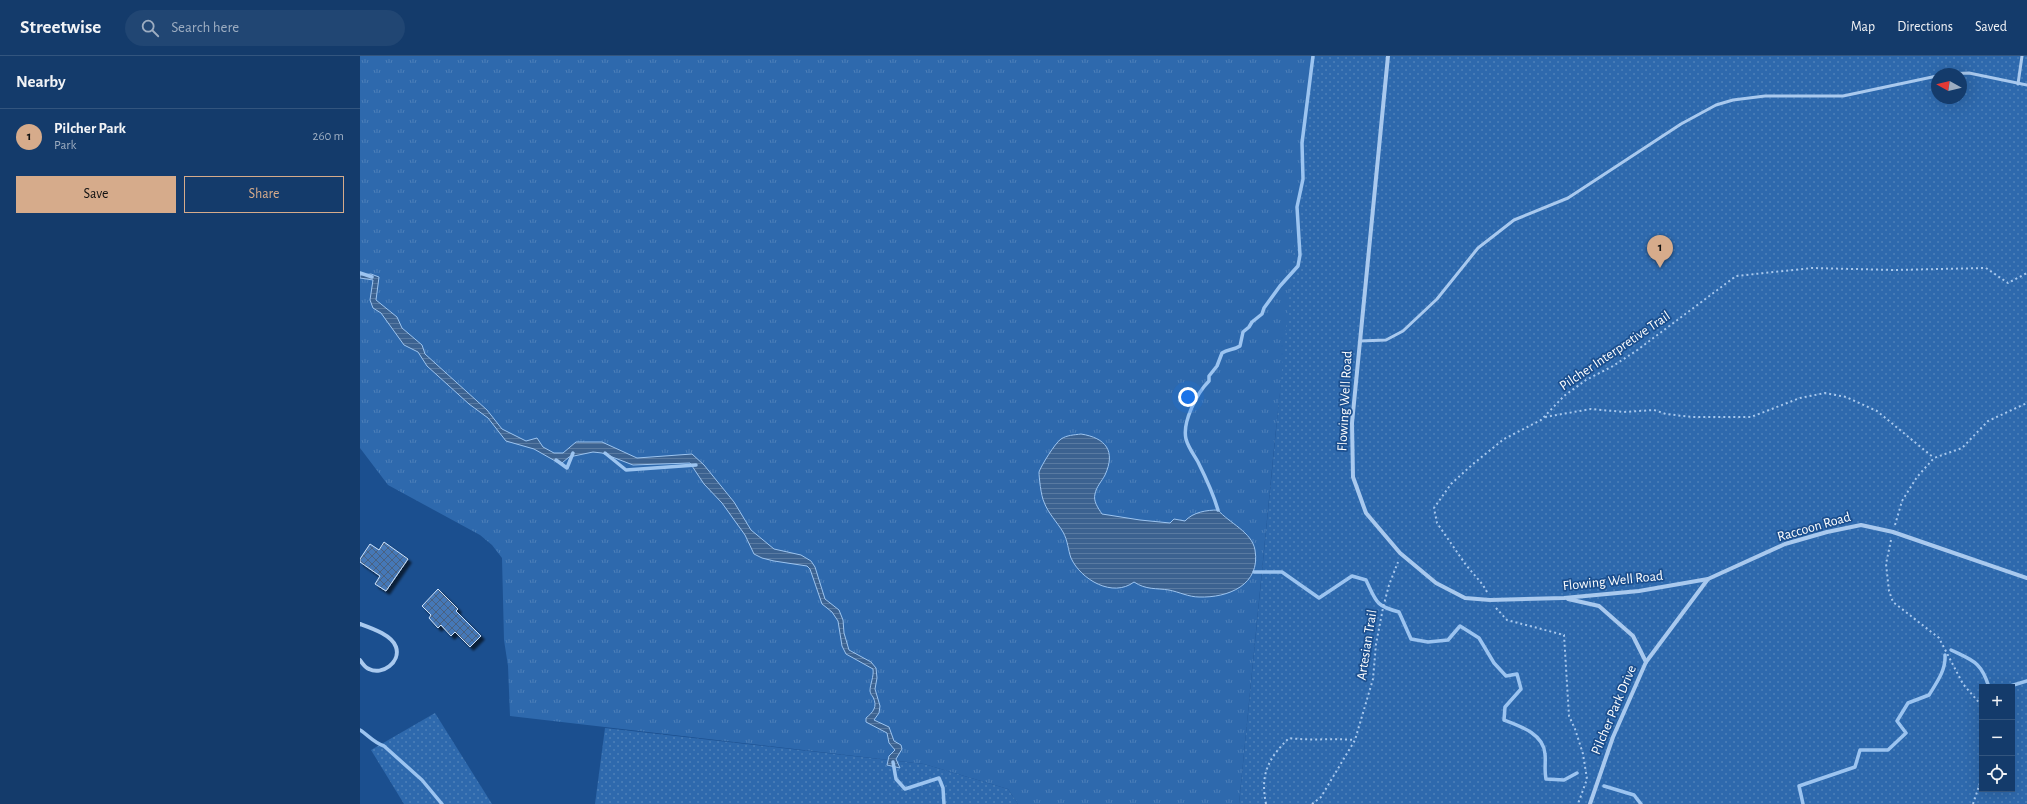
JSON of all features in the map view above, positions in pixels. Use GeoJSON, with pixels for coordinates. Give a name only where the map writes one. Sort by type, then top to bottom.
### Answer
{"type":"FeatureCollection","features":[{"type":"Feature","properties":{"kind":"street","name":"Flowing Well Road"},"geometry":{"type":"LineString","coordinates":[[1388,56],[1352,423],[1353,477],[1366,513],[1400,553],[1436,584],[1465,598],[1490,600],[1564,598],[1639,591],[1708,579]]}},
{"type":"Feature","properties":{"kind":"street","name":"Raccoon Road"},"geometry":{"type":"LineString","coordinates":[[1646,662],[1708,579],[1785,544],[1827,532],[1861,525],[1893,532],[2027,578]]}},
{"type":"Feature","properties":{"kind":"street","name":"Pilcher Park Drive"},"geometry":{"type":"LineString","coordinates":[[1564,598],[1599,606],[1633,636],[1646,662],[1612,737],[1590,804]]}},
{"type":"Feature","properties":{"kind":"street"},"geometry":{"type":"LineString","coordinates":[[360,624],[385,636],[396,646],[397,655],[394,662],[388,668],[378,670],[368,669],[360,660]]}},
{"type":"Feature","properties":{"kind":"lane"},"geometry":{"type":"LineString","coordinates":[[2018,84],[2022,56]]}},
{"type":"Feature","properties":{"kind":"lane"},"geometry":{"type":"LineString","coordinates":[[1967,73],[2027,85]]}},
{"type":"Feature","properties":{"kind":"lane"},"geometry":{"type":"LineString","coordinates":[[1360,341],[1386,340],[1403,331],[1437,299],[1478,248],[1514,220],[1568,198],[1681,124],[1716,105],[1733,100],[1765,96],[1843,96],[1931,77]]}},
{"type":"Feature","properties":{"kind":"path","name":"Pilcher Interpretive Trail"},"geometry":{"type":"LineString","coordinates":[[1578,804],[1587,779],[1583,754],[1569,716],[1564,635],[1507,620],[1490,600],[1483,585],[1466,565],[1437,523],[1434,508],[1451,484],[1472,464],[1504,439],[1545,417],[1564,396],[1586,380],[1613,366],[1636,351],[1736,276],[1812,268],[1894,270],[1986,268],[2008,283],[2027,273]]}},
{"type":"Feature","properties":{"kind":"path"},"geometry":{"type":"LineString","coordinates":[[1545,417],[1591,409],[1624,412],[1654,410],[1666,414],[1692,417],[1751,417],[1800,398],[1825,393],[1846,397],[1877,411],[1934,458]]}},
{"type":"Feature","properties":{"kind":"path","name":"Artesian Trail"},"geometry":{"type":"LineString","coordinates":[[1312,804],[1321,797],[1355,740],[1373,679],[1376,644],[1383,608],[1400,553]]}},
{"type":"Feature","properties":{"kind":"path"},"geometry":{"type":"LineString","coordinates":[[1266,804],[1264,775],[1277,750],[1289,738],[1313,741],[1328,738],[1355,740]]}},
{"type":"Feature","properties":{"kind":"path"},"geometry":{"type":"LineString","coordinates":[[1973,804],[1979,786]]}},
{"type":"Feature","properties":{"kind":"green space"},"geometry":{"type":"Polygon","coordinates":[[[360,56],[1317,56],[1275,438],[1239,804],[1018,804],[1008,789],[924,764],[510,716],[508,666],[504,640],[502,558],[492,545],[480,535],[388,485],[360,448],[360,56]]]}},
{"type":"Feature","properties":{"kind":"green space"},"geometry":{"type":"Polygon","coordinates":[[[1313,56],[2027,56],[2027,804],[1239,804],[1313,56]]]}},
{"type":"Feature","properties":{"kind":"green space"},"geometry":{"type":"Polygon","coordinates":[[[435,713],[492,804],[404,804],[371,750],[435,713]]]}},
{"type":"Feature","properties":{"kind":"green space"},"geometry":{"type":"Polygon","coordinates":[[[605,728],[924,764],[1008,789],[1018,804],[595,804],[605,728]]]}},
{"type":"Feature","properties":{"kind":"shaded area"},"geometry":{"type":"Polygon","coordinates":[[[371,274],[379,277],[376,300],[397,317],[402,328],[422,345],[425,354],[487,410],[502,429],[526,441],[537,438],[543,447],[554,453],[563,453],[576,442],[602,442],[637,458],[692,454],[704,465],[734,502],[751,530],[774,549],[801,555],[811,561],[815,567],[825,599],[839,610],[843,620],[844,633],[849,650],[871,662],[876,668],[877,678],[875,689],[880,706],[879,713],[874,720],[889,727],[894,741],[901,745],[902,749],[896,759],[900,768],[887,765],[889,756],[895,750],[889,743],[887,733],[866,722],[866,718],[873,711],[875,706],[870,691],[873,669],[846,654],[842,646],[838,621],[832,612],[822,604],[810,569],[807,566],[774,561],[754,554],[745,535],[722,503],[704,484],[690,463],[633,465],[602,453],[593,452],[569,457],[562,463],[557,462],[534,449],[506,441],[488,418],[469,404],[427,366],[418,352],[404,345],[381,313],[373,308],[370,300],[373,280],[360,278],[360,275],[371,274]]]}},
{"type":"Feature","properties":{"kind":"shaded area"},"geometry":{"type":"Polygon","coordinates":[[[1081,434],[1090,436],[1102,442],[1109,453],[1108,467],[1096,491],[1095,497],[1096,504],[1102,514],[1170,523],[1174,519],[1185,521],[1192,515],[1200,512],[1218,510],[1245,533],[1253,544],[1256,562],[1248,581],[1231,592],[1210,597],[1195,597],[1169,590],[1147,588],[1134,582],[1117,588],[1107,587],[1098,584],[1082,573],[1071,558],[1063,532],[1050,514],[1044,502],[1039,472],[1048,455],[1058,441],[1071,435],[1081,434]]]}},
{"type":"Feature","properties":{"kind":"building"},"geometry":{"type":"Polygon","coordinates":[[[384,542],[408,559],[386,591],[375,584],[380,576],[360,562],[360,559],[370,544],[379,550],[384,542]]]}},
{"type":"Feature","properties":{"kind":"building"},"geometry":{"type":"Polygon","coordinates":[[[438,589],[458,609],[456,611],[481,636],[470,647],[455,632],[451,636],[441,625],[438,628],[429,618],[431,615],[422,606],[438,589]]]}},
{"type":"Feature","properties":{"kind":"waterway"},"geometry":{"type":"LineString","coordinates":[[1218,510],[1207,480],[1187,442],[1185,432],[1186,424],[1195,400],[1209,381],[1209,376],[1217,366],[1222,353],[1240,346],[1243,332],[1262,314],[1264,308],[1280,286],[1298,266],[1300,255],[1297,207],[1303,179],[1302,143],[1313,56]]}},
{"type":"Feature","properties":{"kind":"waterway"},"geometry":{"type":"LineString","coordinates":[[360,273],[372,277]]}},
{"type":"Feature","properties":{"kind":"waterway"},"geometry":{"type":"LineString","coordinates":[[556,460],[567,468],[573,453]]}},
{"type":"Feature","properties":{"kind":"waterway"},"geometry":{"type":"LineString","coordinates":[[605,453],[626,470],[696,465]]}},
{"type":"Feature","properties":{"kind":"waterway"},"geometry":{"type":"LineString","coordinates":[[1254,572],[1282,572],[1319,598],[1352,576],[1366,580],[1377,602],[1391,610],[1399,612],[1411,639],[1428,642],[1448,640],[1460,626],[1479,638],[1494,663],[1506,676],[1517,674],[1521,689],[1505,707],[1504,720],[1524,728],[1536,736],[1540,741],[1544,747],[1546,779],[1564,780],[1577,773]]}},
{"type":"Feature","properties":{"kind":"waterway"},"geometry":{"type":"LineString","coordinates":[[1951,650],[1976,663],[1983,672],[1988,684]]}},
{"type":"Feature","properties":{"kind":"waterway"},"geometry":{"type":"LineString","coordinates":[[1803,804],[1799,786],[1855,767],[1860,750],[1888,750],[1906,733],[1897,721],[1908,703],[1929,695],[1938,681],[1944,666],[1945,655]]}},
{"type":"Feature","properties":{"kind":"waterway"},"geometry":{"type":"LineString","coordinates":[[2015,685],[2027,681]]}},
{"type":"Feature","properties":{"kind":"waterway"},"geometry":{"type":"LineString","coordinates":[[360,730],[374,741],[384,746],[422,780],[442,804]]}},
{"type":"Feature","properties":{"kind":"waterway"},"geometry":{"type":"LineString","coordinates":[[893,762],[896,779],[905,789],[939,778],[943,788],[944,804]]}},
{"type":"Feature","properties":{"kind":"waterway"},"geometry":{"type":"LineString","coordinates":[[1604,786],[1634,795],[1641,804]]}},
{"type":"Feature","properties":{"kind":"place","name":"Pilcher Park"},"geometry":{"type":"Point","coordinates":[1660,268]}}]}
